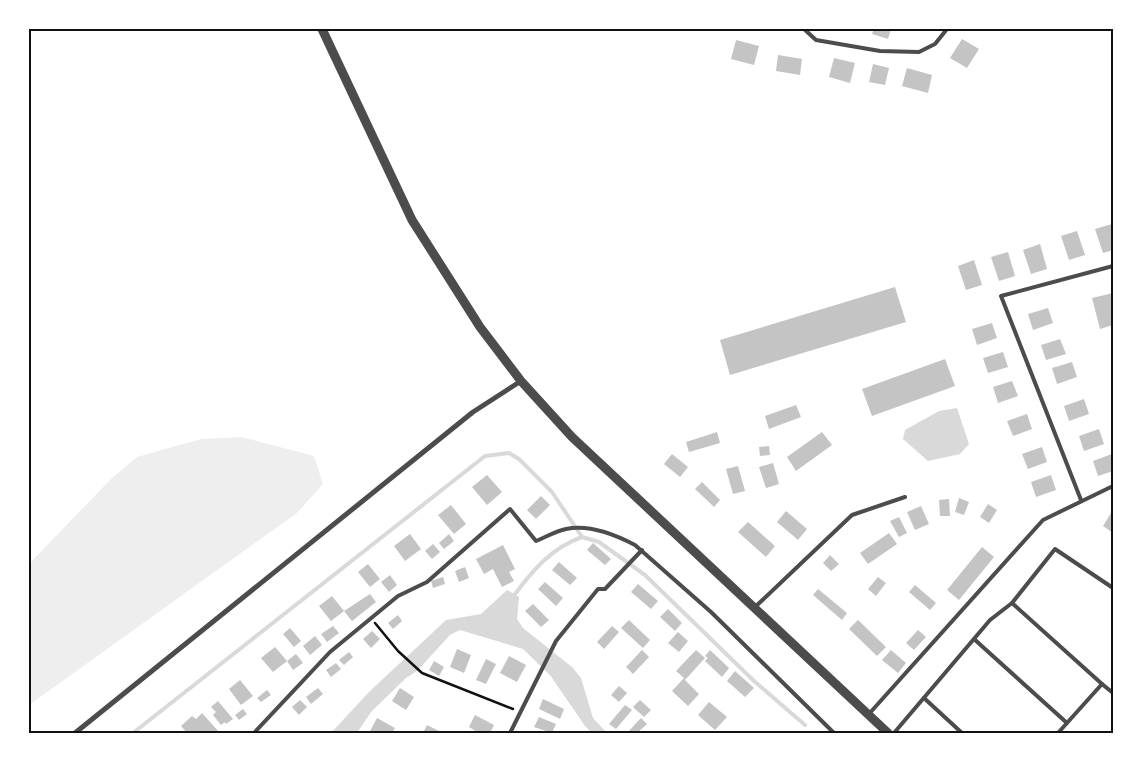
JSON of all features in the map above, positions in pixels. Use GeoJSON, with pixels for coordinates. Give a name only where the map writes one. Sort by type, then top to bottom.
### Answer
{"type":"FeatureCollection","features":[{"type":"Feature","properties":{"kind":"street"},"geometry":{"type":"LineString","coordinates":[[322,29],[412,220],[480,327],[521,381],[572,437],[888,733]]}},
{"type":"Feature","properties":{"kind":"street"},"geometry":{"type":"LineString","coordinates":[[75,733],[473,412],[521,381]]}},
{"type":"Feature","properties":{"kind":"lane"},"geometry":{"type":"LineString","coordinates":[[804,29],[816,40],[880,51],[919,52],[935,44],[947,29]]}},
{"type":"Feature","properties":{"kind":"lane"},"geometry":{"type":"LineString","coordinates":[[1081,500],[1001,296],[1113,266]]}},
{"type":"Feature","properties":{"kind":"lane"},"geometry":{"type":"LineString","coordinates":[[868,714],[1042,520],[1113,486]]}},
{"type":"Feature","properties":{"kind":"lane"},"geometry":{"type":"LineString","coordinates":[[754,608],[852,515],[905,497]]}},
{"type":"Feature","properties":{"kind":"lane"},"geometry":{"type":"LineString","coordinates":[[254,733],[330,652],[398,596],[426,582],[510,509],[536,541],[566,529],[587,528],[621,537],[642,550],[711,612],[834,733]]}},
{"type":"Feature","properties":{"kind":"lane"},"geometry":{"type":"LineString","coordinates":[[894,733],[990,620],[1012,603],[1055,548],[1113,588]]}},
{"type":"Feature","properties":{"kind":"lane"},"geometry":{"type":"LineString","coordinates":[[510,733],[556,641],[598,589],[605,589],[642,550]]}},
{"type":"Feature","properties":{"kind":"lane"},"geometry":{"type":"LineString","coordinates":[[1012,603],[1113,693]]}},
{"type":"Feature","properties":{"kind":"lane"},"geometry":{"type":"LineString","coordinates":[[974,640],[1067,723]]}},
{"type":"Feature","properties":{"kind":"lane"},"geometry":{"type":"LineString","coordinates":[[1058,733],[1102,684]]}},
{"type":"Feature","properties":{"kind":"lane"},"geometry":{"type":"LineString","coordinates":[[924,698],[962,733]]}},
{"type":"Feature","properties":{"kind":"path"},"geometry":{"type":"LineString","coordinates":[[371,618],[402,655],[422,673],[520,712]]}},
{"type":"Feature","properties":{"kind":"shaded area"},"geometry":{"type":"Polygon","coordinates":[[[957,408],[969,444],[960,454],[928,461],[903,439],[905,430],[939,411],[957,408]]]}},
{"type":"Feature","properties":{"kind":"shaded area"},"geometry":{"type":"Polygon","coordinates":[[[242,437],[314,456],[323,484],[297,513],[29,705],[29,564],[111,479],[137,457],[201,439],[242,437]]]}},
{"type":"Feature","properties":{"kind":"shaded area"},"geometry":{"type":"Polygon","coordinates":[[[507,590],[519,597],[517,619],[523,628],[572,667],[581,678],[593,718],[607,733],[592,733],[585,726],[550,675],[523,649],[460,630],[450,635],[417,671],[406,678],[371,712],[357,733],[331,733],[369,692],[446,620],[481,614],[507,590]]]}},
{"type":"Feature","properties":{"kind":"building"},"geometry":{"type":"Polygon","coordinates":[[[874,29],[891,29],[888,39],[872,34],[874,29]]]}},
{"type":"Feature","properties":{"kind":"building"},"geometry":{"type":"Polygon","coordinates":[[[962,39],[979,49],[967,68],[950,58],[962,39]]]}},
{"type":"Feature","properties":{"kind":"building"},"geometry":{"type":"Polygon","coordinates":[[[736,40],[759,46],[754,65],[731,59],[736,40]]]}},
{"type":"Feature","properties":{"kind":"building"},"geometry":{"type":"Polygon","coordinates":[[[778,55],[802,59],[800,75],[776,71],[778,55]]]}},
{"type":"Feature","properties":{"kind":"building"},"geometry":{"type":"Polygon","coordinates":[[[834,58],[855,63],[850,83],[829,77],[834,58]]]}},
{"type":"Feature","properties":{"kind":"building"},"geometry":{"type":"Polygon","coordinates":[[[873,64],[889,68],[885,85],[869,82],[873,64]]]}},
{"type":"Feature","properties":{"kind":"building"},"geometry":{"type":"Polygon","coordinates":[[[907,68],[932,75],[928,93],[902,86],[907,68]]]}},
{"type":"Feature","properties":{"kind":"building"},"geometry":{"type":"Polygon","coordinates":[[[1112,224],[1113,250],[1103,253],[1095,229],[1112,224]]]}},
{"type":"Feature","properties":{"kind":"building"},"geometry":{"type":"Polygon","coordinates":[[[1077,231],[1085,255],[1069,260],[1061,236],[1077,231]]]}},
{"type":"Feature","properties":{"kind":"building"},"geometry":{"type":"Polygon","coordinates":[[[1040,244],[1047,269],[1031,274],[1023,250],[1040,244]]]}},
{"type":"Feature","properties":{"kind":"building"},"geometry":{"type":"Polygon","coordinates":[[[1008,252],[1015,276],[999,281],[991,257],[1008,252]]]}},
{"type":"Feature","properties":{"kind":"building"},"geometry":{"type":"Polygon","coordinates":[[[974,260],[982,285],[966,290],[958,266],[974,260]]]}},
{"type":"Feature","properties":{"kind":"building"},"geometry":{"type":"Polygon","coordinates":[[[895,287],[906,322],[730,375],[720,340],[895,287]]]}},
{"type":"Feature","properties":{"kind":"building"},"geometry":{"type":"Polygon","coordinates":[[[1113,293],[1113,325],[1100,329],[1092,298],[1113,293]]]}},
{"type":"Feature","properties":{"kind":"building"},"geometry":{"type":"Polygon","coordinates":[[[1048,308],[1053,323],[1033,330],[1028,314],[1048,308]]]}},
{"type":"Feature","properties":{"kind":"building"},"geometry":{"type":"Polygon","coordinates":[[[992,323],[997,338],[977,345],[972,329],[992,323]]]}},
{"type":"Feature","properties":{"kind":"building"},"geometry":{"type":"Polygon","coordinates":[[[1060,339],[1066,354],[1046,360],[1041,345],[1060,339]]]}},
{"type":"Feature","properties":{"kind":"building"},"geometry":{"type":"Polygon","coordinates":[[[1003,352],[1008,367],[988,373],[983,358],[1003,352]]]}},
{"type":"Feature","properties":{"kind":"building"},"geometry":{"type":"Polygon","coordinates":[[[945,359],[955,386],[872,416],[862,389],[945,359]]]}},
{"type":"Feature","properties":{"kind":"building"},"geometry":{"type":"Polygon","coordinates":[[[1072,362],[1077,377],[1057,384],[1052,368],[1072,362]]]}},
{"type":"Feature","properties":{"kind":"building"},"geometry":{"type":"Polygon","coordinates":[[[1012,381],[1018,396],[998,403],[993,387],[1012,381]]]}},
{"type":"Feature","properties":{"kind":"building"},"geometry":{"type":"Polygon","coordinates":[[[1084,399],[1089,414],[1069,421],[1064,406],[1084,399]]]}},
{"type":"Feature","properties":{"kind":"building"},"geometry":{"type":"Polygon","coordinates":[[[796,405],[801,417],[769,429],[765,416],[796,405]]]}},
{"type":"Feature","properties":{"kind":"building"},"geometry":{"type":"Polygon","coordinates":[[[1027,414],[1032,429],[1013,436],[1007,421],[1027,414]]]}},
{"type":"Feature","properties":{"kind":"building"},"geometry":{"type":"Polygon","coordinates":[[[1099,429],[1104,444],[1084,451],[1079,436],[1099,429]]]}},
{"type":"Feature","properties":{"kind":"building"},"geometry":{"type":"Polygon","coordinates":[[[717,432],[720,443],[689,452],[686,442],[717,432]]]}},
{"type":"Feature","properties":{"kind":"building"},"geometry":{"type":"Polygon","coordinates":[[[822,432],[832,445],[796,471],[787,457],[822,432]]]}},
{"type":"Feature","properties":{"kind":"building"},"geometry":{"type":"Polygon","coordinates":[[[769,446],[770,455],[760,456],[759,447],[769,446]]]}},
{"type":"Feature","properties":{"kind":"building"},"geometry":{"type":"Polygon","coordinates":[[[1042,447],[1047,462],[1028,469],[1022,454],[1042,447]]]}},
{"type":"Feature","properties":{"kind":"building"},"geometry":{"type":"Polygon","coordinates":[[[672,454],[688,467],[680,477],[664,464],[672,454]]]}},
{"type":"Feature","properties":{"kind":"building"},"geometry":{"type":"Polygon","coordinates":[[[1112,454],[1113,471],[1098,476],[1093,461],[1112,454]]]}},
{"type":"Feature","properties":{"kind":"building"},"geometry":{"type":"Polygon","coordinates":[[[773,463],[779,484],[766,488],[759,467],[773,463]]]}},
{"type":"Feature","properties":{"kind":"building"},"geometry":{"type":"Polygon","coordinates":[[[738,466],[745,491],[733,494],[726,469],[738,466]]]}},
{"type":"Feature","properties":{"kind":"building"},"geometry":{"type":"Polygon","coordinates":[[[487,475],[502,492],[487,505],[472,487],[487,475]]]}},
{"type":"Feature","properties":{"kind":"building"},"geometry":{"type":"Polygon","coordinates":[[[1051,475],[1056,490],[1036,497],[1031,482],[1051,475]]]}},
{"type":"Feature","properties":{"kind":"building"},"geometry":{"type":"Polygon","coordinates":[[[702,482],[720,500],[714,507],[695,489],[702,482]]]}},
{"type":"Feature","properties":{"kind":"building"},"geometry":{"type":"Polygon","coordinates":[[[541,496],[550,505],[536,519],[527,510],[541,496]]]}},
{"type":"Feature","properties":{"kind":"building"},"geometry":{"type":"Polygon","coordinates":[[[959,498],[969,502],[964,515],[955,512],[959,498]]]}},
{"type":"Feature","properties":{"kind":"building"},"geometry":{"type":"Polygon","coordinates":[[[949,499],[950,516],[940,516],[939,500],[949,499]]]}},
{"type":"Feature","properties":{"kind":"building"},"geometry":{"type":"Polygon","coordinates":[[[988,504],[997,510],[989,523],[980,517],[988,504]]]}},
{"type":"Feature","properties":{"kind":"building"},"geometry":{"type":"Polygon","coordinates":[[[451,505],[466,524],[454,534],[438,515],[451,505]]]}},
{"type":"Feature","properties":{"kind":"building"},"geometry":{"type":"Polygon","coordinates":[[[921,506],[929,524],[915,530],[907,512],[921,506]]]}},
{"type":"Feature","properties":{"kind":"building"},"geometry":{"type":"Polygon","coordinates":[[[1113,510],[1113,533],[1103,526],[1113,510]]]}},
{"type":"Feature","properties":{"kind":"building"},"geometry":{"type":"Polygon","coordinates":[[[786,511],[807,529],[798,540],[777,522],[786,511]]]}},
{"type":"Feature","properties":{"kind":"building"},"geometry":{"type":"Polygon","coordinates":[[[899,517],[907,533],[899,537],[890,521],[899,517]]]}},
{"type":"Feature","properties":{"kind":"building"},"geometry":{"type":"Polygon","coordinates":[[[748,522],[775,546],[766,557],[738,532],[748,522]]]}},
{"type":"Feature","properties":{"kind":"building"},"geometry":{"type":"Polygon","coordinates":[[[889,533],[897,544],[868,564],[860,553],[889,533]]]}},
{"type":"Feature","properties":{"kind":"building"},"geometry":{"type":"Polygon","coordinates":[[[410,534],[421,549],[405,561],[394,546],[410,534]]]}},
{"type":"Feature","properties":{"kind":"building"},"geometry":{"type":"Polygon","coordinates":[[[449,534],[454,541],[444,549],[439,543],[449,534]]]}},
{"type":"Feature","properties":{"kind":"building"},"geometry":{"type":"Polygon","coordinates":[[[593,543],[611,559],[605,565],[587,550],[593,543]]]}},
{"type":"Feature","properties":{"kind":"building"},"geometry":{"type":"Polygon","coordinates":[[[433,544],[440,552],[432,559],[425,551],[433,544]]]}},
{"type":"Feature","properties":{"kind":"building"},"geometry":{"type":"Polygon","coordinates":[[[503,545],[515,569],[509,572],[514,581],[502,587],[493,569],[484,574],[476,559],[503,545]]]}},
{"type":"Feature","properties":{"kind":"building"},"geometry":{"type":"Polygon","coordinates":[[[982,547],[994,557],[959,600],[947,590],[982,547]]]}},
{"type":"Feature","properties":{"kind":"building"},"geometry":{"type":"Polygon","coordinates":[[[830,555],[839,564],[831,571],[823,563],[830,555]]]}},
{"type":"Feature","properties":{"kind":"building"},"geometry":{"type":"Polygon","coordinates":[[[559,562],[577,578],[570,585],[552,570],[559,562]]]}},
{"type":"Feature","properties":{"kind":"building"},"geometry":{"type":"Polygon","coordinates":[[[368,564],[380,579],[370,587],[358,572],[368,564]]]}},
{"type":"Feature","properties":{"kind":"building"},"geometry":{"type":"Polygon","coordinates":[[[465,567],[469,578],[459,582],[455,571],[465,567]]]}},
{"type":"Feature","properties":{"kind":"building"},"geometry":{"type":"Polygon","coordinates":[[[390,575],[397,585],[389,592],[381,582],[390,575]]]}},
{"type":"Feature","properties":{"kind":"building"},"geometry":{"type":"Polygon","coordinates":[[[443,577],[445,584],[433,588],[431,581],[443,577]]]}},
{"type":"Feature","properties":{"kind":"building"},"geometry":{"type":"Polygon","coordinates":[[[878,577],[886,583],[876,596],[868,589],[878,577]]]}},
{"type":"Feature","properties":{"kind":"building"},"geometry":{"type":"Polygon","coordinates":[[[545,582],[563,598],[556,606],[538,589],[545,582]]]}},
{"type":"Feature","properties":{"kind":"building"},"geometry":{"type":"Polygon","coordinates":[[[638,584],[658,601],[651,609],[631,592],[638,584]]]}},
{"type":"Feature","properties":{"kind":"building"},"geometry":{"type":"Polygon","coordinates":[[[915,585],[936,603],[930,610],[909,592],[915,585]]]}},
{"type":"Feature","properties":{"kind":"building"},"geometry":{"type":"Polygon","coordinates":[[[818,589],[847,613],[842,620],[813,595],[818,589]]]}},
{"type":"Feature","properties":{"kind":"building"},"geometry":{"type":"Polygon","coordinates":[[[370,594],[376,602],[352,621],[344,611],[370,594]]]}},
{"type":"Feature","properties":{"kind":"building"},"geometry":{"type":"Polygon","coordinates":[[[332,596],[344,611],[331,621],[319,606],[332,596]]]}},
{"type":"Feature","properties":{"kind":"building"},"geometry":{"type":"Polygon","coordinates":[[[533,604],[549,620],[541,627],[525,611],[533,604]]]}},
{"type":"Feature","properties":{"kind":"building"},"geometry":{"type":"Polygon","coordinates":[[[668,609],[682,623],[675,631],[660,617],[668,609]]]}},
{"type":"Feature","properties":{"kind":"building"},"geometry":{"type":"Polygon","coordinates":[[[398,615],[402,621],[393,629],[388,623],[398,615]]]}},
{"type":"Feature","properties":{"kind":"building"},"geometry":{"type":"Polygon","coordinates":[[[629,620],[650,640],[643,648],[621,628],[629,620]]]}},
{"type":"Feature","properties":{"kind":"building"},"geometry":{"type":"Polygon","coordinates":[[[858,620],[886,647],[877,656],[849,629],[858,620]]]}},
{"type":"Feature","properties":{"kind":"building"},"geometry":{"type":"Polygon","coordinates":[[[333,626],[339,633],[327,642],[321,634],[333,626]]]}},
{"type":"Feature","properties":{"kind":"building"},"geometry":{"type":"Polygon","coordinates":[[[612,626],[619,632],[604,649],[597,642],[612,626]]]}},
{"type":"Feature","properties":{"kind":"building"},"geometry":{"type":"Polygon","coordinates":[[[290,628],[301,641],[294,647],[283,634],[290,628]]]}},
{"type":"Feature","properties":{"kind":"building"},"geometry":{"type":"Polygon","coordinates":[[[918,630],[926,637],[914,650],[906,643],[918,630]]]}},
{"type":"Feature","properties":{"kind":"building"},"geometry":{"type":"Polygon","coordinates":[[[372,631],[380,639],[371,648],[363,639],[372,631]]]}},
{"type":"Feature","properties":{"kind":"building"},"geometry":{"type":"Polygon","coordinates":[[[678,632],[688,641],[679,652],[668,643],[678,632]]]}},
{"type":"Feature","properties":{"kind":"building"},"geometry":{"type":"Polygon","coordinates":[[[315,636],[322,645],[310,655],[303,646],[315,636]]]}},
{"type":"Feature","properties":{"kind":"building"},"geometry":{"type":"Polygon","coordinates":[[[275,647],[287,661],[273,672],[261,658],[275,647]]]}},
{"type":"Feature","properties":{"kind":"building"},"geometry":{"type":"Polygon","coordinates":[[[457,649],[471,655],[464,673],[450,667],[457,649]]]}},
{"type":"Feature","properties":{"kind":"building"},"geometry":{"type":"Polygon","coordinates":[[[642,650],[649,657],[633,674],[626,667],[642,650]]]}},
{"type":"Feature","properties":{"kind":"building"},"geometry":{"type":"Polygon","coordinates":[[[696,650],[705,658],[685,680],[699,694],[688,706],[672,691],[684,678],[676,671],[696,650]]]}},
{"type":"Feature","properties":{"kind":"building"},"geometry":{"type":"Polygon","coordinates":[[[710,650],[729,668],[722,677],[705,661],[708,658],[705,656],[710,650]]]}},
{"type":"Feature","properties":{"kind":"building"},"geometry":{"type":"Polygon","coordinates":[[[891,650],[906,663],[898,673],[882,660],[891,650]]]}},
{"type":"Feature","properties":{"kind":"building"},"geometry":{"type":"Polygon","coordinates":[[[349,652],[353,657],[344,665],[339,660],[349,652]]]}},
{"type":"Feature","properties":{"kind":"building"},"geometry":{"type":"Polygon","coordinates":[[[296,654],[303,663],[293,670],[287,661],[296,654]]]}},
{"type":"Feature","properties":{"kind":"building"},"geometry":{"type":"Polygon","coordinates":[[[509,656],[526,665],[517,682],[500,673],[509,656]]]}},
{"type":"Feature","properties":{"kind":"building"},"geometry":{"type":"Polygon","coordinates":[[[486,659],[496,664],[486,684],[476,680],[486,659]]]}},
{"type":"Feature","properties":{"kind":"building"},"geometry":{"type":"Polygon","coordinates":[[[434,661],[444,667],[439,676],[429,670],[434,661]]]}},
{"type":"Feature","properties":{"kind":"building"},"geometry":{"type":"Polygon","coordinates":[[[336,663],[341,669],[331,677],[326,670],[336,663]]]}},
{"type":"Feature","properties":{"kind":"building"},"geometry":{"type":"Polygon","coordinates":[[[735,671],[754,688],[745,697],[727,681],[735,671]]]}},
{"type":"Feature","properties":{"kind":"building"},"geometry":{"type":"Polygon","coordinates":[[[240,680],[253,696],[241,705],[229,689],[240,680]]]}},
{"type":"Feature","properties":{"kind":"building"},"geometry":{"type":"Polygon","coordinates":[[[619,686],[627,693],[619,702],[611,695],[619,686]]]}},
{"type":"Feature","properties":{"kind":"building"},"geometry":{"type":"Polygon","coordinates":[[[318,688],[323,694],[311,704],[306,697],[318,688]]]}},
{"type":"Feature","properties":{"kind":"building"},"geometry":{"type":"Polygon","coordinates":[[[400,688],[414,697],[406,710],[392,701],[400,688]]]}},
{"type":"Feature","properties":{"kind":"building"},"geometry":{"type":"Polygon","coordinates":[[[267,690],[271,695],[261,702],[257,698],[267,690]]]}},
{"type":"Feature","properties":{"kind":"building"},"geometry":{"type":"Polygon","coordinates":[[[543,699],[564,709],[560,719],[539,709],[543,699]]]}},
{"type":"Feature","properties":{"kind":"building"},"geometry":{"type":"Polygon","coordinates":[[[300,700],[307,707],[299,715],[292,707],[300,700]]]}},
{"type":"Feature","properties":{"kind":"building"},"geometry":{"type":"Polygon","coordinates":[[[640,700],[651,710],[644,717],[633,707],[640,700]]]}},
{"type":"Feature","properties":{"kind":"building"},"geometry":{"type":"Polygon","coordinates":[[[218,701],[233,719],[226,724],[225,722],[221,725],[213,715],[216,712],[211,707],[218,701]]]}},
{"type":"Feature","properties":{"kind":"building"},"geometry":{"type":"Polygon","coordinates":[[[709,702],[727,717],[715,730],[698,715],[709,702]]]}},
{"type":"Feature","properties":{"kind":"building"},"geometry":{"type":"Polygon","coordinates":[[[625,705],[632,710],[616,729],[609,724],[625,705]]]}},
{"type":"Feature","properties":{"kind":"building"},"geometry":{"type":"Polygon","coordinates":[[[243,709],[247,714],[239,720],[235,715],[243,709]]]}},
{"type":"Feature","properties":{"kind":"building"},"geometry":{"type":"Polygon","coordinates":[[[202,713],[218,733],[187,733],[181,726],[192,716],[196,719],[202,713]]]}},
{"type":"Feature","properties":{"kind":"building"},"geometry":{"type":"Polygon","coordinates":[[[475,715],[494,725],[490,733],[479,733],[469,727],[475,715]]]}},
{"type":"Feature","properties":{"kind":"building"},"geometry":{"type":"Polygon","coordinates":[[[539,717],[556,724],[552,733],[534,727],[539,717]]]}},
{"type":"Feature","properties":{"kind":"building"},"geometry":{"type":"Polygon","coordinates":[[[377,718],[395,728],[392,733],[369,733],[377,718]]]}},
{"type":"Feature","properties":{"kind":"building"},"geometry":{"type":"Polygon","coordinates":[[[641,718],[647,724],[637,733],[627,733],[641,718]]]}},
{"type":"Feature","properties":{"kind":"building"},"geometry":{"type":"Polygon","coordinates":[[[427,725],[443,733],[423,733],[427,725]]]}},
{"type":"Feature","properties":{"kind":"waterway"},"geometry":{"type":"LineString","coordinates":[[133,733],[485,456],[509,453],[519,459],[552,492],[582,537],[599,542],[645,575],[754,681],[805,725]]}},
{"type":"Feature","properties":{"kind":"waterway"},"geometry":{"type":"LineString","coordinates":[[512,598],[527,579],[552,554],[561,547],[582,537]]}}]}
